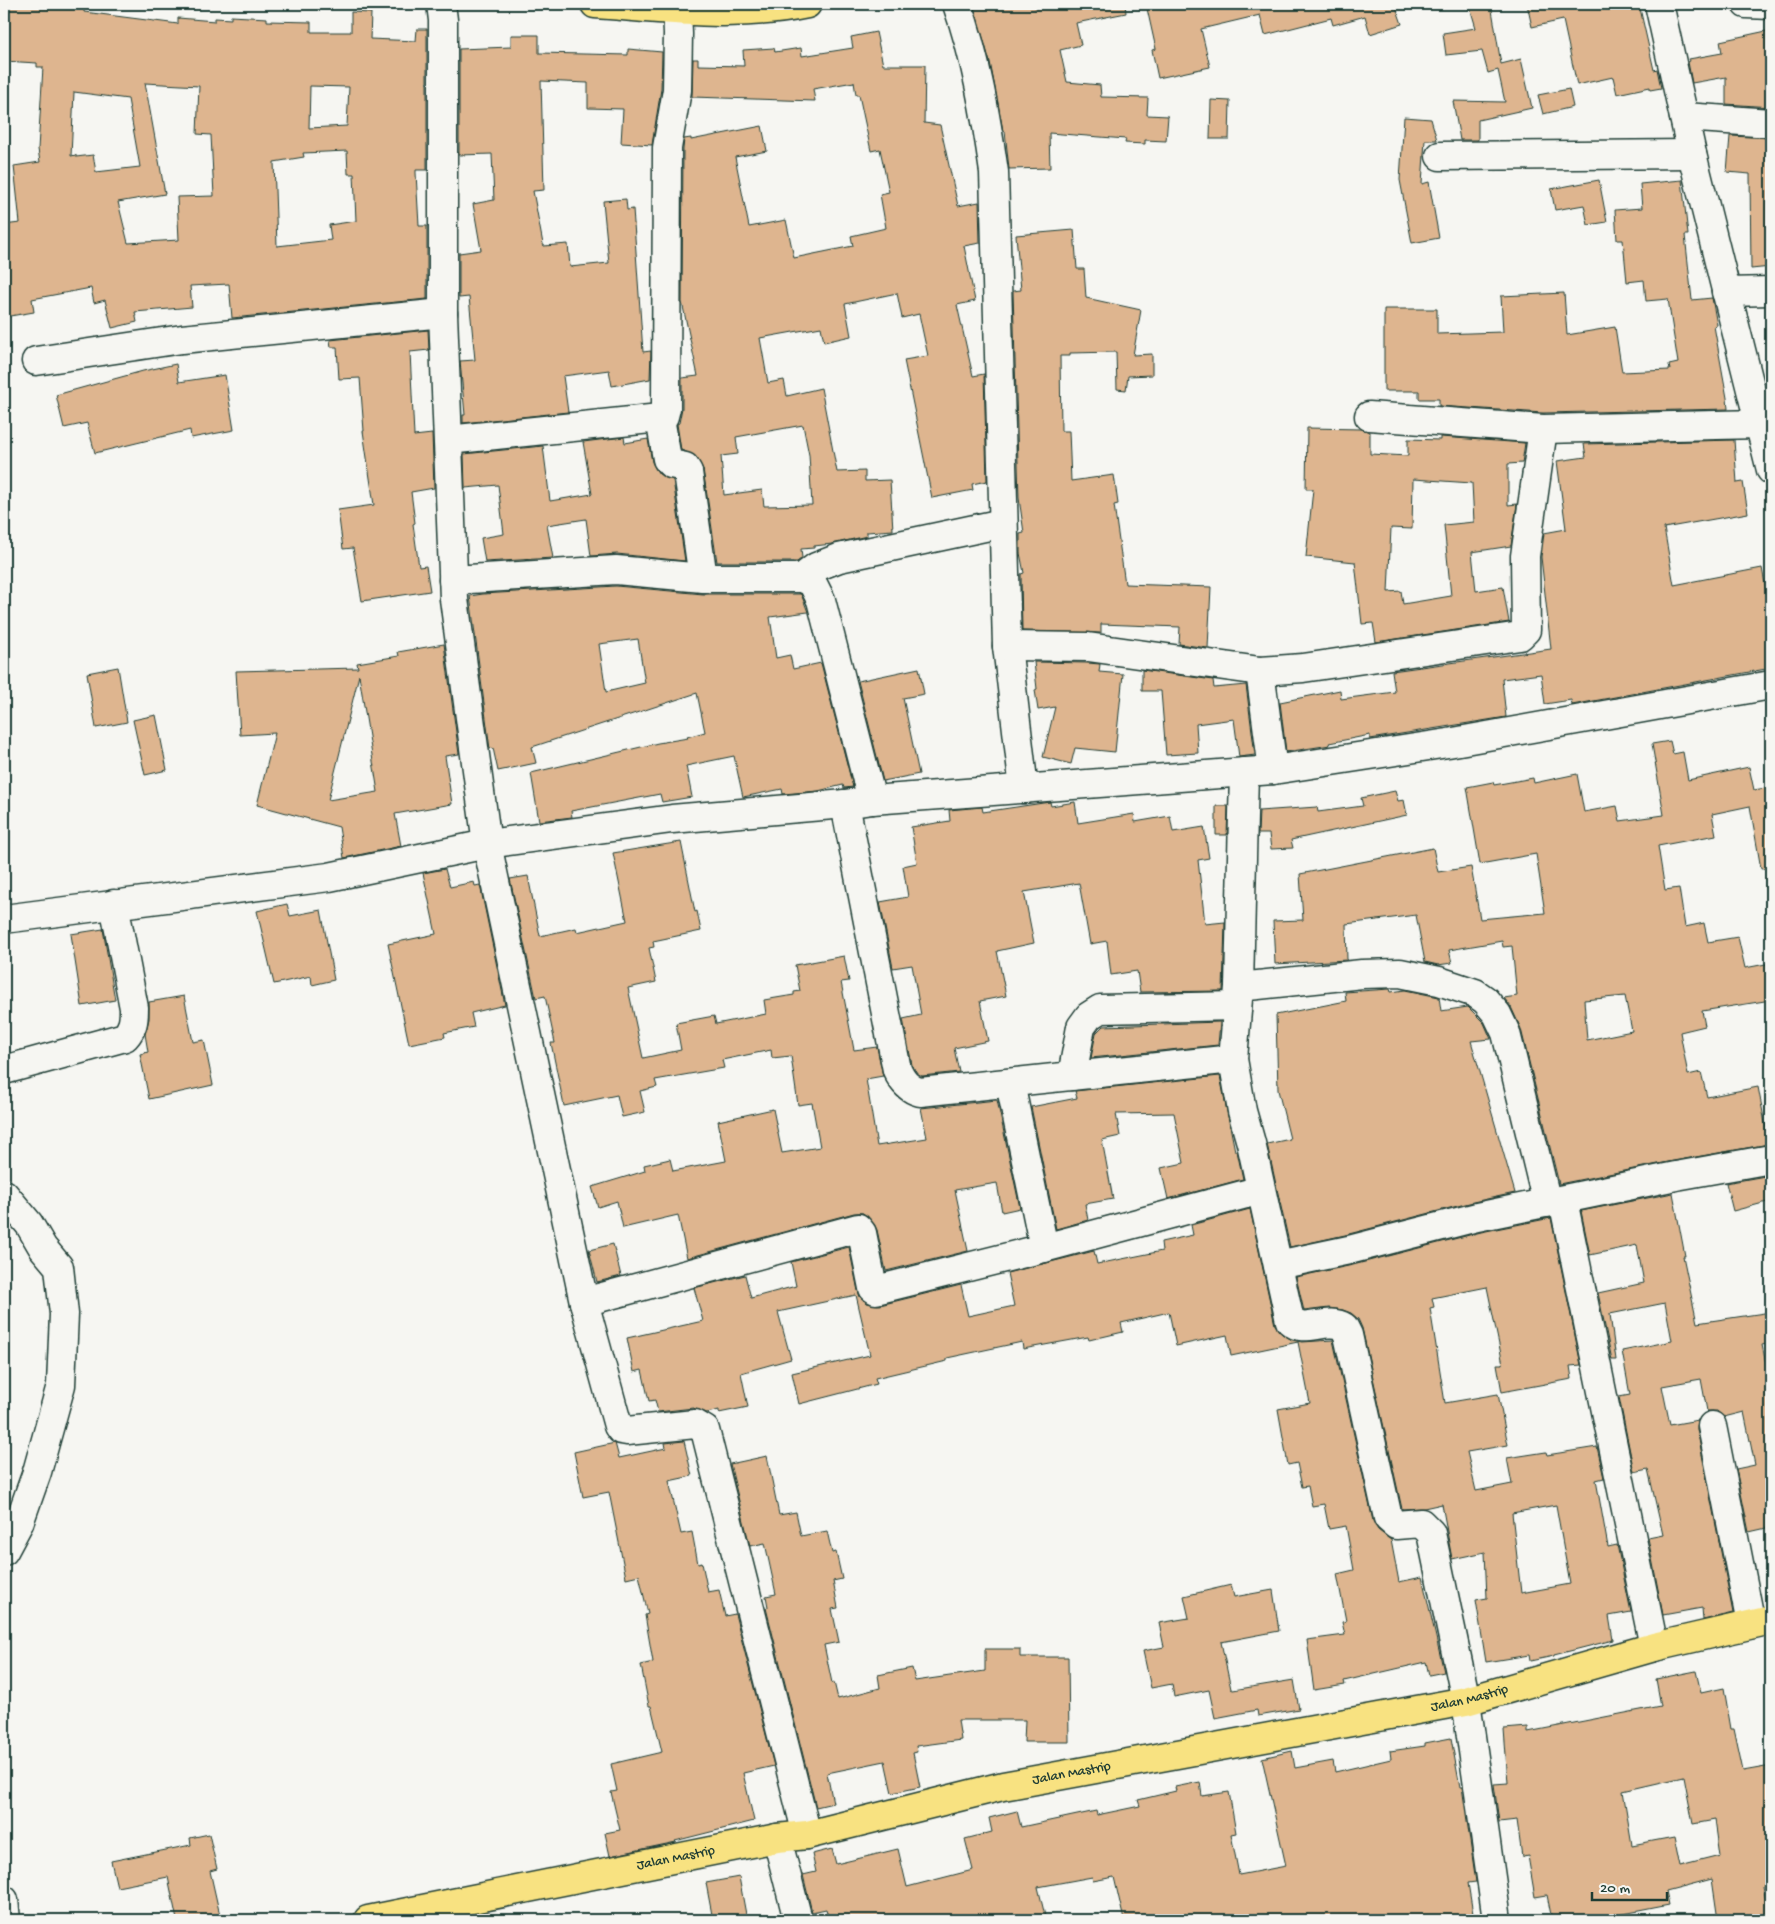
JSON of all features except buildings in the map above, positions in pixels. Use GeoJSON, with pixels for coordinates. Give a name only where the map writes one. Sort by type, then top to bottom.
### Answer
{"type":"FeatureCollection","features":[{"type":"Feature","properties":{"kind":"main road"},"geometry":{"type":"LineString","coordinates":[[595,4],[677,10],[712,8],[762,11],[807,4]]}},
{"type":"Feature","properties":{"kind":"main road","name":"Jalan Mastrip"},"geometry":{"type":"LineString","coordinates":[[368,1920],[777,1838],[807,1835],[1002,1786],[1466,1701],[1654,1647],[1761,1622]]}},
{"type":"Feature","properties":{"kind":"street"},"geometry":{"type":"LineString","coordinates":[[441,4],[443,20],[443,313],[453,580],[455,609],[487,844],[584,1302],[618,1426],[621,1430],[627,1431],[695,1424],[705,1430],[807,1835]]}},
{"type":"Feature","properties":{"kind":"street"},"geometry":{"type":"LineString","coordinates":[[957,4],[979,84],[987,121],[994,172],[1007,646],[1024,789]]}},
{"type":"Feature","properties":{"kind":"street"},"geometry":{"type":"LineString","coordinates":[[1659,4],[1692,154],[1726,292],[1738,330],[1771,470]]}},
{"type":"Feature","properties":{"kind":"street"},"geometry":{"type":"LineString","coordinates":[[1746,4],[1771,5]]}},
{"type":"Feature","properties":{"kind":"street"},"geometry":{"type":"LineString","coordinates":[[448,440],[660,418],[664,416],[666,408],[667,148],[677,90],[677,10]]}},
{"type":"Feature","properties":{"kind":"street"},"geometry":{"type":"LineString","coordinates":[[1684,117],[1771,123]]}},
{"type":"Feature","properties":{"kind":"street"},"geometry":{"type":"LineString","coordinates":[[1440,156],[1692,154]]}},
{"type":"Feature","properties":{"kind":"street"},"geometry":{"type":"LineString","coordinates":[[1726,292],[1771,291]]}},
{"type":"Feature","properties":{"kind":"street"},"geometry":{"type":"LineString","coordinates":[[36,361],[182,339],[443,313]]}},
{"type":"Feature","properties":{"kind":"street"},"geometry":{"type":"LineString","coordinates":[[1369,416],[1543,429],[1760,424]]}},
{"type":"Feature","properties":{"kind":"street"},"geometry":{"type":"LineString","coordinates":[[660,418],[667,459],[671,464],[685,467],[688,472],[703,578]]}},
{"type":"Feature","properties":{"kind":"street"},"geometry":{"type":"LineString","coordinates":[[1007,646],[1088,647],[1260,671],[1303,668],[1520,636],[1526,630],[1525,556],[1543,429]]}},
{"type":"Feature","properties":{"kind":"street"},"geometry":{"type":"LineString","coordinates":[[802,578],[816,567],[839,558],[1003,523]]}},
{"type":"Feature","properties":{"kind":"street"},"geometry":{"type":"LineString","coordinates":[[453,580],[616,570],[703,578],[802,578],[812,582],[821,600],[872,800]]}},
{"type":"Feature","properties":{"kind":"street"},"geometry":{"type":"LineString","coordinates":[[1260,671],[1273,770]]}},
{"type":"Feature","properties":{"kind":"street"},"geometry":{"type":"LineString","coordinates":[[4,919],[328,877],[487,844],[672,820],[872,800],[1273,770],[1448,743],[1771,685]]}},
{"type":"Feature","properties":{"kind":"street"},"geometry":{"type":"LineString","coordinates":[[1244,772],[1238,997],[1233,1059],[1242,1111],[1290,1321],[1295,1326],[1302,1327],[1332,1322],[1344,1328],[1348,1335],[1385,1512],[1391,1523],[1396,1525],[1421,1523],[1431,1533],[1466,1701],[1497,1920]]}},
{"type":"Feature","properties":{"kind":"street"},"geometry":{"type":"LineString","coordinates":[[845,804],[897,1070],[901,1079],[913,1090],[920,1092],[1233,1059]]}},
{"type":"Feature","properties":{"kind":"street"},"geometry":{"type":"LineString","coordinates":[[4,1070],[125,1038],[130,1032],[134,1023],[134,1008],[114,904]]}},
{"type":"Feature","properties":{"kind":"street"},"geometry":{"type":"LineString","coordinates":[[1072,1076],[1081,1027],[1089,1016],[1100,1009],[1238,997],[1362,974],[1400,973],[1439,981],[1475,993],[1485,1000],[1497,1014],[1506,1033],[1555,1201],[1654,1647]]}},
{"type":"Feature","properties":{"kind":"street"},"geometry":{"type":"LineString","coordinates":[[1010,1083],[1044,1248]]}},
{"type":"Feature","properties":{"kind":"street"},"geometry":{"type":"LineString","coordinates":[[1278,1265],[1349,1250],[1477,1216],[1771,1159]]}},
{"type":"Feature","properties":{"kind":"street"},"geometry":{"type":"LineString","coordinates":[[584,1302],[858,1228],[862,1232],[873,1288],[876,1290],[1044,1248],[1260,1190]]}},
{"type":"Feature","properties":{"kind":"street"},"geometry":{"type":"LineString","coordinates":[[4,1194],[29,1224],[43,1248],[59,1267],[64,1314],[61,1385],[37,1472],[19,1523],[4,1550]]}},
{"type":"Feature","properties":{"kind":"street"},"geometry":{"type":"LineString","coordinates":[[1712,1426],[1761,1622]]}},
{"type":"Feature","properties":{"kind":"street"},"geometry":{"type":"LineString","coordinates":[[777,1838],[798,1920]]}},
{"type":"Feature","properties":{"kind":"street"},"geometry":{"type":"LineString","coordinates":[[4,1900],[6,1920]]}}]}
